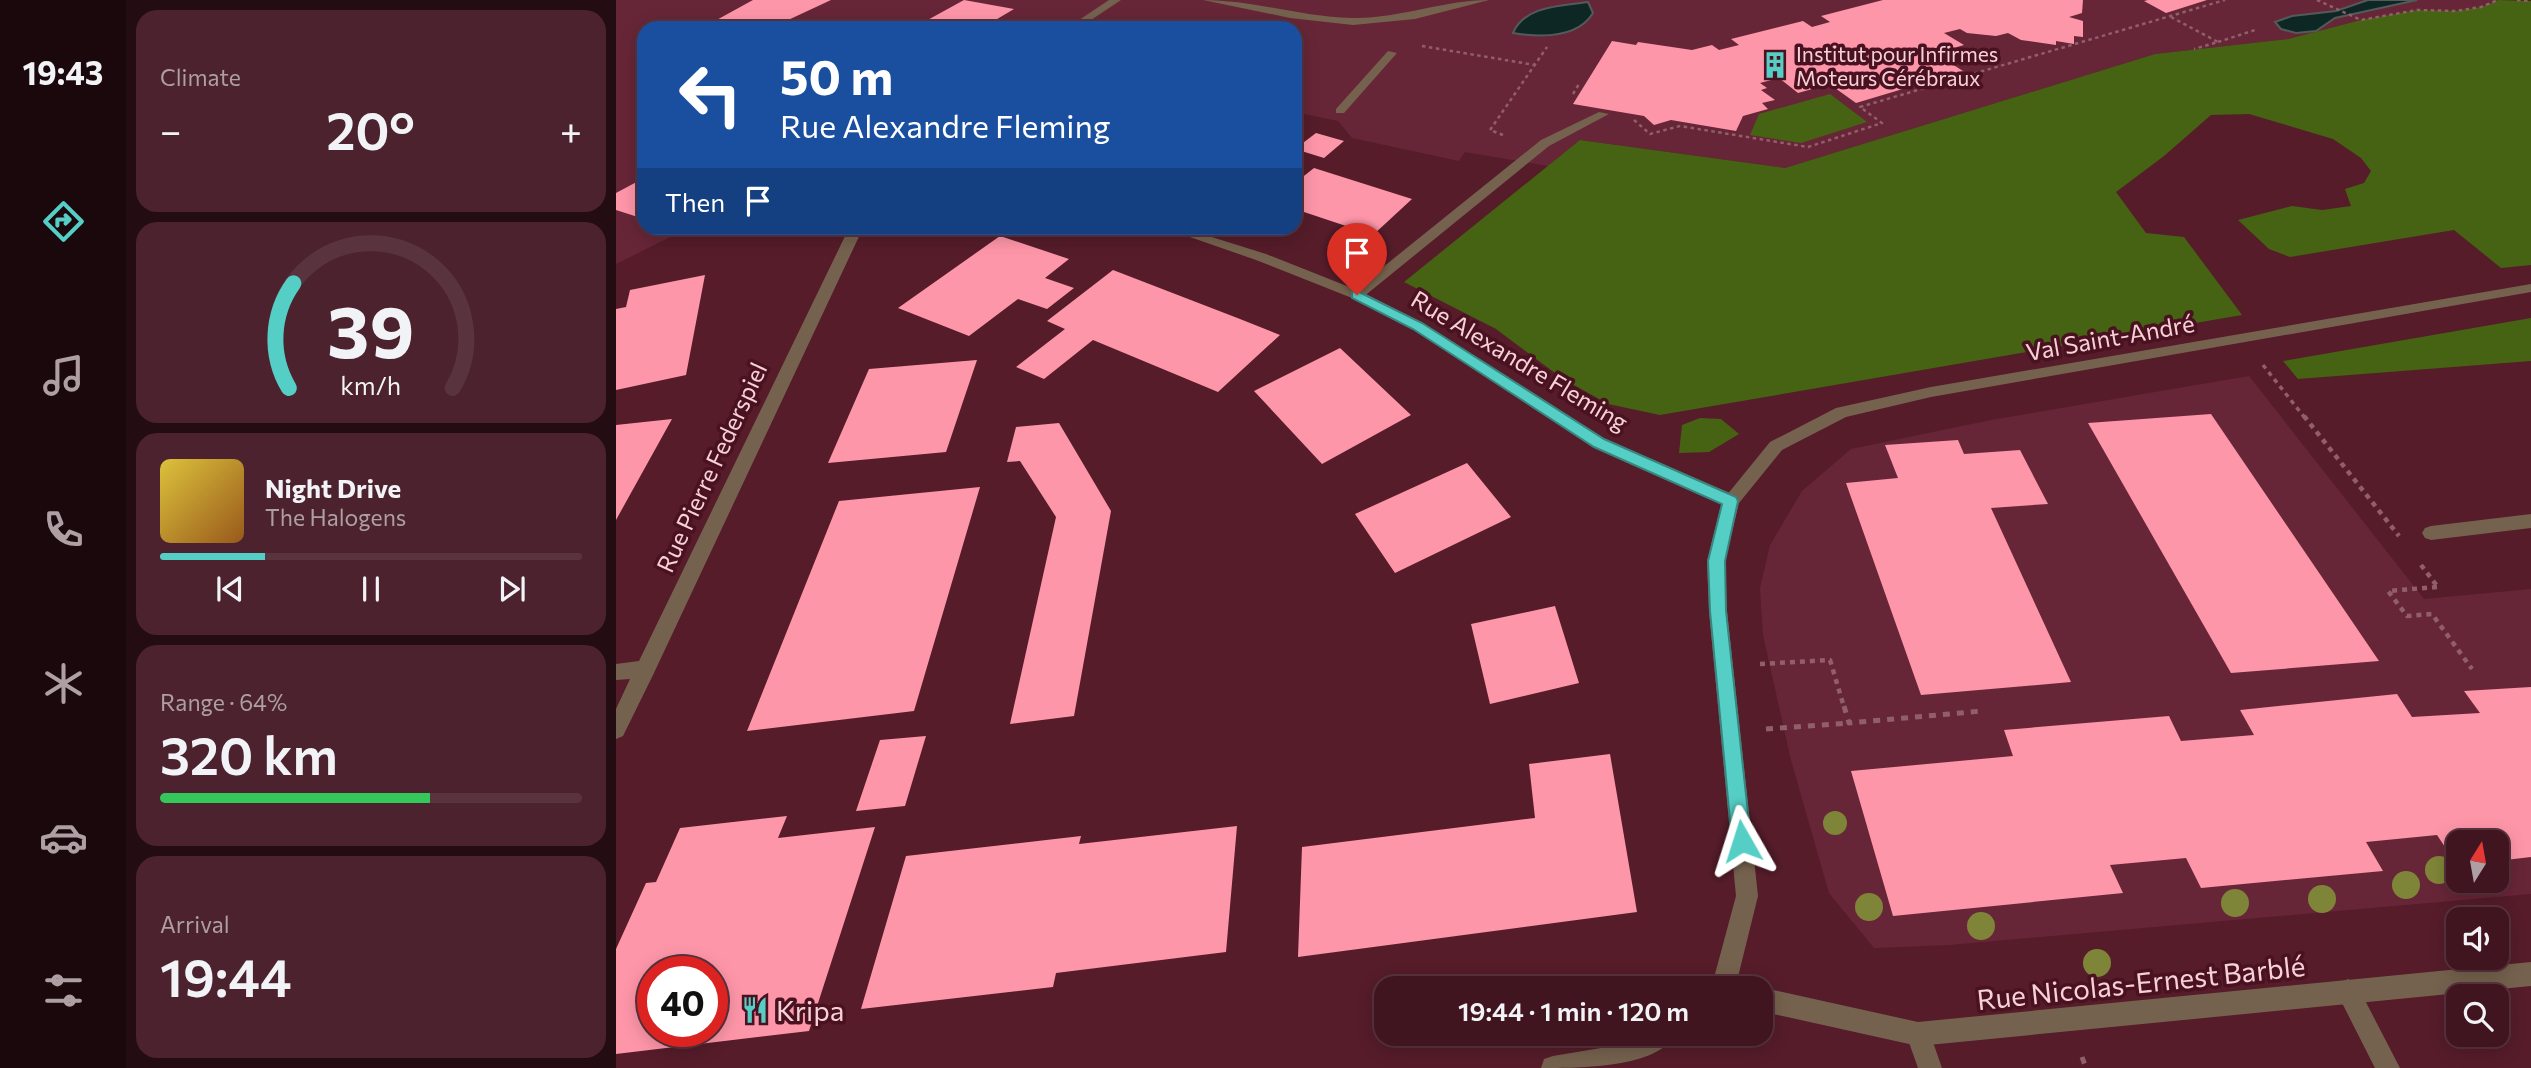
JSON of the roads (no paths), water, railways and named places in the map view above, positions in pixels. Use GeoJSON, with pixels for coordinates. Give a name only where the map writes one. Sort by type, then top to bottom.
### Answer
{"type":"FeatureCollection","features":[{"type":"Feature","properties":{"kind":"street"},"geometry":{"type":"LineString","coordinates":[[1083,21],[1116,0]]}},
{"type":"Feature","properties":{"kind":"street"},"geometry":{"type":"LineString","coordinates":[[1208,0],[1327,20],[1372,22],[1484,0]]}},
{"type":"Feature","properties":{"kind":"street"},"geometry":{"type":"LineString","coordinates":[[1280,11],[1300,1]]}},
{"type":"Feature","properties":{"kind":"street"},"geometry":{"type":"LineString","coordinates":[[1340,111],[1392,53]]}},
{"type":"Feature","properties":{"kind":"street"},"geometry":{"type":"LineString","coordinates":[[1357,295],[1545,143],[1603,114]]}},
{"type":"Feature","properties":{"kind":"street","name":"Rue Pierre Federspiel"},"geometry":{"type":"LineString","coordinates":[[616,730],[808,322],[854,235]]}},
{"type":"Feature","properties":{"kind":"street","name":"Rue Alexandre Fleming"},"geometry":{"type":"LineString","coordinates":[[1193,235],[1261,257],[1357,295],[1418,326],[1599,443],[1731,501]]}},
{"type":"Feature","properties":{"kind":"street","name":"Val Saint-André"},"geometry":{"type":"LineString","coordinates":[[1731,501],[1776,446],[1842,412],[1931,392],[2531,288]]}},
{"type":"Feature","properties":{"kind":"street"},"geometry":{"type":"LineString","coordinates":[[1726,976],[1747,896],[1723,666],[1716,561],[1731,501]]}},
{"type":"Feature","properties":{"kind":"street"},"geometry":{"type":"LineString","coordinates":[[2431,533],[2531,521]]}},
{"type":"Feature","properties":{"kind":"street"},"geometry":{"type":"LineString","coordinates":[[616,672],[646,669]]}},
{"type":"Feature","properties":{"kind":"street","name":"Rue Nicolas-Ernest Barblé"},"geometry":{"type":"LineString","coordinates":[[1773,1002],[1918,1034],[2531,974]]}},
{"type":"Feature","properties":{"kind":"street"},"geometry":{"type":"LineString","coordinates":[[2348,991],[2388,1068]]}},
{"type":"Feature","properties":{"kind":"street"},"geometry":{"type":"LineString","coordinates":[[1918,1034],[1930,1068]]}},
{"type":"Feature","properties":{"kind":"street"},"geometry":{"type":"LineString","coordinates":[[1553,1068],[1636,1055],[1648,1046]]}},
{"type":"Feature","properties":{"kind":"water"},"geometry":{"type":"Polygon","coordinates":[[[2368,0],[2417,0],[2335,18],[2316,31],[2296,33],[2281,29],[2275,22],[2292,16],[2336,11],[2368,0]]]}},
{"type":"Feature","properties":{"kind":"water"},"geometry":{"type":"Polygon","coordinates":[[[1588,2],[1593,13],[1577,28],[1545,35],[1513,33],[1526,17],[1535,12],[1588,2]]]}},
{"type":"Feature","properties":{"kind":"place","name":"Institut pour Infirmes Moteurs Cérébraux"},"geometry":{"type":"Point","coordinates":[1775,65]}},
{"type":"Feature","properties":{"kind":"place","name":"Kripa"},"geometry":{"type":"Point","coordinates":[755,1010]}}]}
